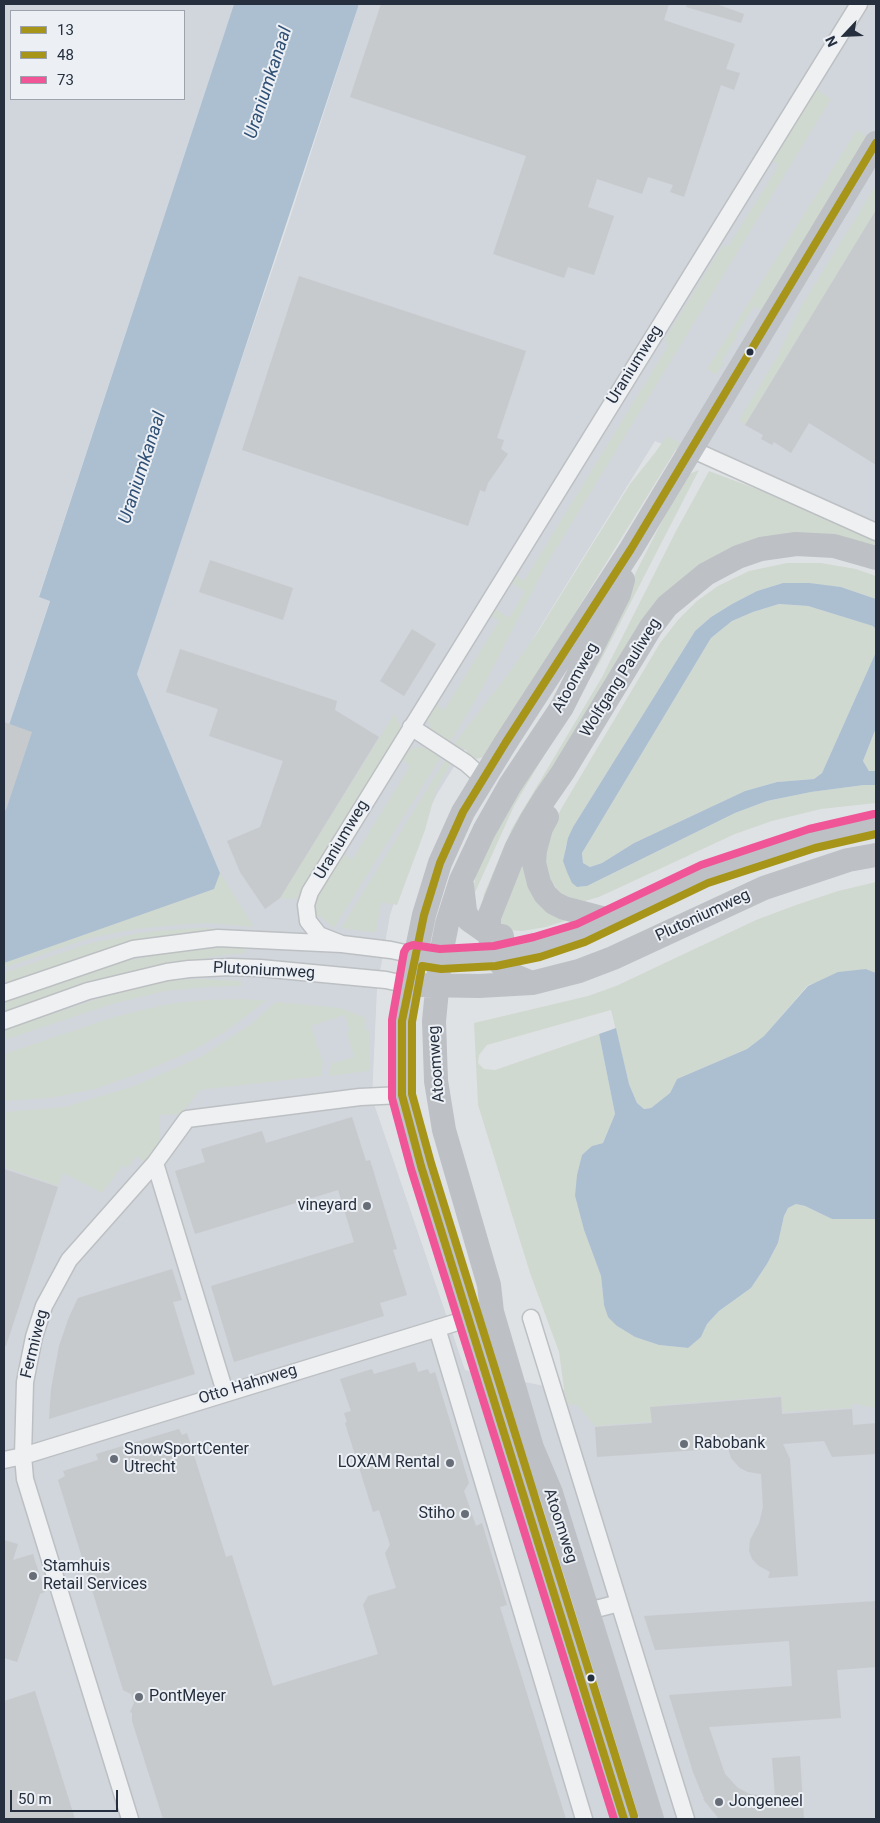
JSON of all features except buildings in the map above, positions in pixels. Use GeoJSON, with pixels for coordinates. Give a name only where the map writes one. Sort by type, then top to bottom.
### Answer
{"type":"FeatureCollection","features":[{"type":"Feature","properties":{"kind":"main road","name":"Atoomweg"},"geometry":{"type":"LineString","coordinates":[[624,1819],[421,1166],[402,1095],[402,1021],[414,955],[424,915],[440,863],[463,812],[631,549],[876,143]]}},
{"type":"Feature","properties":{"kind":"main road","name":"Wolfgang Pauliweg"},"geometry":{"type":"LineString","coordinates":[[495,956],[488,934],[490,917],[516,849],[532,819],[563,772],[651,627],[667,606],[706,574],[738,556],[761,549],[796,544],[834,546],[876,558]]}},
{"type":"Feature","properties":{"kind":"main road","name":"Atoomweg"},"geometry":{"type":"LineString","coordinates":[[631,549],[619,594],[593,648],[562,706],[510,785],[484,831],[461,880],[447,924],[440,958],[434,1022],[436,1082],[444,1130],[489,1285],[492,1312],[532,1448],[551,1493],[652,1819]]}},
{"type":"Feature","properties":{"kind":"main road","name":"Wolfgang Pauliweg"},"geometry":{"type":"LineString","coordinates":[[610,920],[584,914],[554,903],[545,894],[537,878],[534,862],[535,850],[541,828],[652,644],[688,600],[713,580],[740,567],[772,557],[819,554],[876,568]]}},
{"type":"Feature","properties":{"kind":"main road","name":"Plutoniumweg"},"geometry":{"type":"LineString","coordinates":[[414,955],[440,958],[495,956],[537,947],[581,933],[704,874],[812,838],[876,824]]}},
{"type":"Feature","properties":{"kind":"main road","name":"Plutoniumweg"},"geometry":{"type":"LineString","coordinates":[[409,984],[478,986],[532,983],[579,971],[613,958],[764,888],[848,860],[876,855]]}},
{"type":"Feature","properties":{"kind":"main road"},"geometry":{"type":"LineString","coordinates":[[461,880],[465,911],[469,920],[488,934],[504,936],[537,947]]}},
{"type":"Feature","properties":{"kind":"main road"},"geometry":{"type":"LineString","coordinates":[[495,956],[508,973],[532,983]]}},
{"type":"Feature","properties":{"kind":"main road"},"geometry":{"type":"LineString","coordinates":[[559,1611],[585,1604]]}},
{"type":"Feature","properties":{"kind":"street","name":"Uraniumweg"},"geometry":{"type":"LineString","coordinates":[[342,944],[319,935],[308,921],[306,912],[310,892],[859,4]]}},
{"type":"Feature","properties":{"kind":"street"},"geometry":{"type":"LineString","coordinates":[[691,449],[876,532]]}},
{"type":"Feature","properties":{"kind":"street"},"geometry":{"type":"LineString","coordinates":[[411,727],[466,763],[483,778]]}},
{"type":"Feature","properties":{"kind":"street","name":"Plutoniumweg"},"geometry":{"type":"LineString","coordinates":[[4,993],[133,949],[218,938],[342,944],[414,955]]}},
{"type":"Feature","properties":{"kind":"street","name":"Plutoniumweg"},"geometry":{"type":"LineString","coordinates":[[4,1020],[88,991],[167,972],[189,969],[260,968],[386,980],[409,984]]}},
{"type":"Feature","properties":{"kind":"street","name":"Fermiweg"},"geometry":{"type":"LineString","coordinates":[[130,1819],[25,1479],[23,1456],[26,1382],[34,1337],[44,1306],[69,1260],[155,1163],[187,1119],[360,1097],[402,1095]]}},
{"type":"Feature","properties":{"kind":"street"},"geometry":{"type":"LineString","coordinates":[[155,1163],[226,1392]]}},
{"type":"Feature","properties":{"kind":"street","name":"Otto Hahnweg"},"geometry":{"type":"LineString","coordinates":[[4,1460],[23,1456],[226,1392],[492,1312]]}},
{"type":"Feature","properties":{"kind":"street","name":"Atoomweg"},"geometry":{"type":"LineString","coordinates":[[531,1318],[686,1819]]}},
{"type":"Feature","properties":{"kind":"street"},"geometry":{"type":"LineString","coordinates":[[437,1328],[584,1819]]}},
{"type":"Feature","properties":{"kind":"street"},"geometry":{"type":"LineString","coordinates":[[585,1604],[596,1609],[619,1603]]}},
{"type":"Feature","properties":{"kind":"shaded area"},"geometry":{"type":"Polygon","coordinates":[[[4,4],[234,4],[39,596],[50,600],[4,740],[4,4]]]}},
{"type":"Feature","properties":{"kind":"shaded area"},"geometry":{"type":"Polygon","coordinates":[[[359,4],[876,4],[876,534],[655,441],[437,794],[411,848],[390,915],[377,988],[372,1098],[465,1370],[584,1394],[876,1378],[876,1819],[4,1819],[4,963],[220,873],[137,674],[178,545],[288,224],[359,4]]]}},
{"type":"Feature","properties":{"kind":"shaded area"},"geometry":{"type":"Polygon","coordinates":[[[814,88],[831,99],[545,567],[483,687],[450,743],[434,734],[428,722],[429,714],[435,704],[444,710],[499,621],[490,615],[494,608],[509,618],[525,592],[510,582],[515,575],[524,581],[668,346],[665,339],[723,245],[728,247],[779,165],[769,159],[814,88]]]}},
{"type":"Feature","properties":{"kind":"shaded area"},"geometry":{"type":"Polygon","coordinates":[[[857,130],[867,137],[761,310],[754,306],[736,335],[737,337],[722,361],[724,363],[716,375],[707,369],[857,130]]]}},
{"type":"Feature","properties":{"kind":"shaded area"},"geometry":{"type":"Polygon","coordinates":[[[876,185],[876,210],[745,425],[739,420],[777,357],[802,305],[876,185]]]}},
{"type":"Feature","properties":{"kind":"shaded area"},"geometry":{"type":"Polygon","coordinates":[[[667,436],[680,443],[487,756],[476,759],[467,755],[467,751],[453,745],[509,673],[539,630],[630,484],[667,436]]]}},
{"type":"Feature","properties":{"kind":"shaded area"},"geometry":{"type":"Polygon","coordinates":[[[699,470],[601,660],[514,806],[473,897],[476,867],[566,709],[681,484],[687,475],[699,470]]]}},
{"type":"Feature","properties":{"kind":"shaded area"},"geometry":{"type":"Polygon","coordinates":[[[709,471],[762,491],[876,541],[876,553],[818,539],[684,583],[479,919],[484,894],[512,828],[602,677],[676,531],[709,471]]]}},
{"type":"Feature","properties":{"kind":"shaded area"},"geometry":{"type":"Polygon","coordinates":[[[787,563],[821,563],[856,569],[876,576],[876,599],[841,587],[783,583],[757,591],[732,604],[711,617],[695,631],[573,827],[565,849],[577,887],[587,886],[735,813],[767,801],[811,792],[876,785],[876,803],[821,809],[772,821],[735,834],[599,897],[585,901],[573,899],[561,893],[553,884],[546,871],[544,860],[553,826],[561,809],[660,643],[678,620],[697,601],[718,586],[749,571],[787,563]]]}},
{"type":"Feature","properties":{"kind":"shaded area"},"geometry":{"type":"Polygon","coordinates":[[[779,604],[808,606],[874,626],[876,629],[876,652],[822,773],[814,779],[777,782],[745,791],[634,843],[602,863],[590,867],[583,863],[582,853],[711,638],[732,621],[779,604]]]}},
{"type":"Feature","properties":{"kind":"shaded area"},"geometry":{"type":"Polygon","coordinates":[[[395,713],[401,729],[296,899],[280,898],[395,713]]]}},
{"type":"Feature","properties":{"kind":"shaded area"},"geometry":{"type":"Polygon","coordinates":[[[876,728],[876,771],[869,771],[863,761],[876,728]]]}},
{"type":"Feature","properties":{"kind":"shaded area"},"geometry":{"type":"Polygon","coordinates":[[[416,747],[425,748],[441,757],[334,928],[321,916],[317,918],[314,910],[317,896],[343,854],[352,860],[410,766],[401,759],[409,750],[416,747]]]}},
{"type":"Feature","properties":{"kind":"shaded area"},"geometry":{"type":"Polygon","coordinates":[[[445,760],[451,763],[436,790],[425,830],[397,905],[381,902],[376,933],[341,928],[445,760]]]}},
{"type":"Feature","properties":{"kind":"shaded area"},"geometry":{"type":"Polygon","coordinates":[[[527,850],[574,918],[546,927],[522,931],[492,929],[527,850]]]}},
{"type":"Feature","properties":{"kind":"shaded area"},"geometry":{"type":"Polygon","coordinates":[[[220,873],[254,927],[209,923],[136,929],[90,938],[4,968],[4,963],[213,889],[220,873]]]}},
{"type":"Feature","properties":{"kind":"shaded area"},"geometry":{"type":"Polygon","coordinates":[[[876,882],[876,973],[866,969],[808,985],[764,1036],[747,1049],[677,1079],[670,1093],[651,1108],[644,1109],[637,1103],[629,1084],[611,1010],[487,1045],[479,1055],[478,1063],[484,1069],[495,1070],[599,1034],[615,1114],[603,1143],[592,1146],[575,1196],[584,1230],[601,1276],[604,1305],[617,1326],[635,1337],[659,1345],[687,1348],[701,1337],[707,1324],[719,1311],[751,1288],[778,1243],[784,1216],[788,1208],[796,1204],[805,1206],[832,1219],[876,1219],[876,1408],[853,1403],[851,1408],[783,1412],[781,1396],[663,1405],[663,1421],[595,1426],[577,1405],[566,1404],[559,1352],[530,1273],[478,1105],[474,1023],[588,996],[616,986],[756,920],[838,891],[876,882]]]}},
{"type":"Feature","properties":{"kind":"shaded area"},"geometry":{"type":"Polygon","coordinates":[[[204,928],[221,929],[221,932],[4,985],[4,973],[87,944],[140,933],[204,928]]]}},
{"type":"Feature","properties":{"kind":"shaded area"},"geometry":{"type":"Polygon","coordinates":[[[232,947],[245,948],[246,953],[136,970],[109,977],[4,1013],[4,1002],[126,961],[180,951],[232,947]]]}},
{"type":"Feature","properties":{"kind":"shaded area"},"geometry":{"type":"Polygon","coordinates":[[[172,980],[242,981],[242,986],[165,991],[112,1004],[4,1040],[4,1030],[118,992],[172,980]]]}},
{"type":"Feature","properties":{"kind":"shaded area"},"geometry":{"type":"Polygon","coordinates":[[[239,999],[267,1000],[228,1030],[192,1051],[143,1072],[95,1089],[50,1098],[4,1101],[4,1054],[114,1017],[146,1009],[175,1003],[239,999]]]}},
{"type":"Feature","properties":{"kind":"shaded area"},"geometry":{"type":"Polygon","coordinates":[[[276,1002],[341,1008],[366,1018],[366,1030],[369,1031],[369,1071],[329,1076],[332,1062],[354,1057],[347,1032],[350,1031],[345,1015],[311,1026],[323,1063],[321,1076],[200,1090],[181,1114],[160,1115],[160,1142],[144,1162],[136,1156],[127,1168],[123,1165],[102,1193],[63,1173],[58,1186],[4,1167],[4,1112],[65,1107],[134,1086],[200,1057],[250,1025],[276,1002]]]}},
{"type":"Feature","properties":{"kind":"water","name":"Uraniumkanaal"},"geometry":{"type":"Polygon","coordinates":[[[234,4],[359,4],[137,674],[220,873],[214,889],[4,963],[4,740],[50,601],[39,597],[234,4]]]}},
{"type":"Feature","properties":{"kind":"water"},"geometry":{"type":"Polygon","coordinates":[[[783,583],[809,583],[841,587],[876,599],[876,629],[873,626],[808,606],[779,604],[732,621],[711,638],[582,853],[583,863],[590,867],[602,863],[634,843],[745,791],[777,782],[814,779],[822,773],[876,652],[876,728],[863,761],[869,771],[876,771],[876,785],[811,792],[767,801],[735,813],[587,886],[577,887],[572,883],[563,861],[568,838],[573,827],[695,631],[711,617],[732,604],[757,591],[783,583]]]}},
{"type":"Feature","properties":{"kind":"water"},"geometry":{"type":"Polygon","coordinates":[[[866,969],[876,973],[876,1219],[832,1219],[805,1206],[796,1204],[788,1208],[784,1216],[778,1243],[751,1288],[719,1311],[707,1324],[701,1337],[688,1348],[659,1345],[635,1337],[617,1326],[608,1317],[604,1305],[601,1276],[584,1230],[575,1196],[577,1175],[582,1155],[592,1146],[603,1143],[615,1114],[599,1034],[616,1028],[629,1084],[637,1103],[644,1109],[651,1108],[670,1093],[677,1079],[747,1049],[764,1036],[808,986],[838,972],[866,969]]]}},
{"type":"Feature","properties":{"kind":"transit line","name":"13"},"geometry":{"type":"LineString","coordinates":[[624,1819],[421,1166],[402,1095],[402,1021],[424,915],[440,863],[463,812],[631,549],[876,143]]}},
{"type":"Feature","properties":{"kind":"transit line","name":"73"},"geometry":{"type":"LineString","coordinates":[[614,1819],[411,1169],[392,1098],[392,1020],[404,952],[407,947],[413,945],[440,949],[494,946],[534,937],[577,924],[701,865],[809,829],[874,814]]}},
{"type":"Feature","properties":{"kind":"transit line","name":"48"},"geometry":{"type":"LineString","coordinates":[[634,1816],[431,1163],[412,1094],[412,1022],[422,966],[441,969],[496,966],[540,957],[585,942],[708,883],[815,848],[876,834]]}},
{"type":"Feature","properties":{"kind":"place","name":"vineyard"},"geometry":{"type":"Point","coordinates":[367,1206]}},
{"type":"Feature","properties":{"kind":"place","name":"Rabobank"},"geometry":{"type":"Point","coordinates":[684,1444]}},
{"type":"Feature","properties":{"kind":"place","name":"SnowSportCenter Utrecht"},"geometry":{"type":"Point","coordinates":[114,1459]}},
{"type":"Feature","properties":{"kind":"place","name":"LOXAM Rental"},"geometry":{"type":"Point","coordinates":[450,1463]}},
{"type":"Feature","properties":{"kind":"place","name":"Stiho"},"geometry":{"type":"Point","coordinates":[465,1514]}},
{"type":"Feature","properties":{"kind":"place","name":"Stamhuis Retail Services"},"geometry":{"type":"Point","coordinates":[33,1576]}},
{"type":"Feature","properties":{"kind":"place","name":"PontMeyer"},"geometry":{"type":"Point","coordinates":[139,1697]}},
{"type":"Feature","properties":{"kind":"place","name":"Jongeneel"},"geometry":{"type":"Point","coordinates":[719,1802]}}]}
